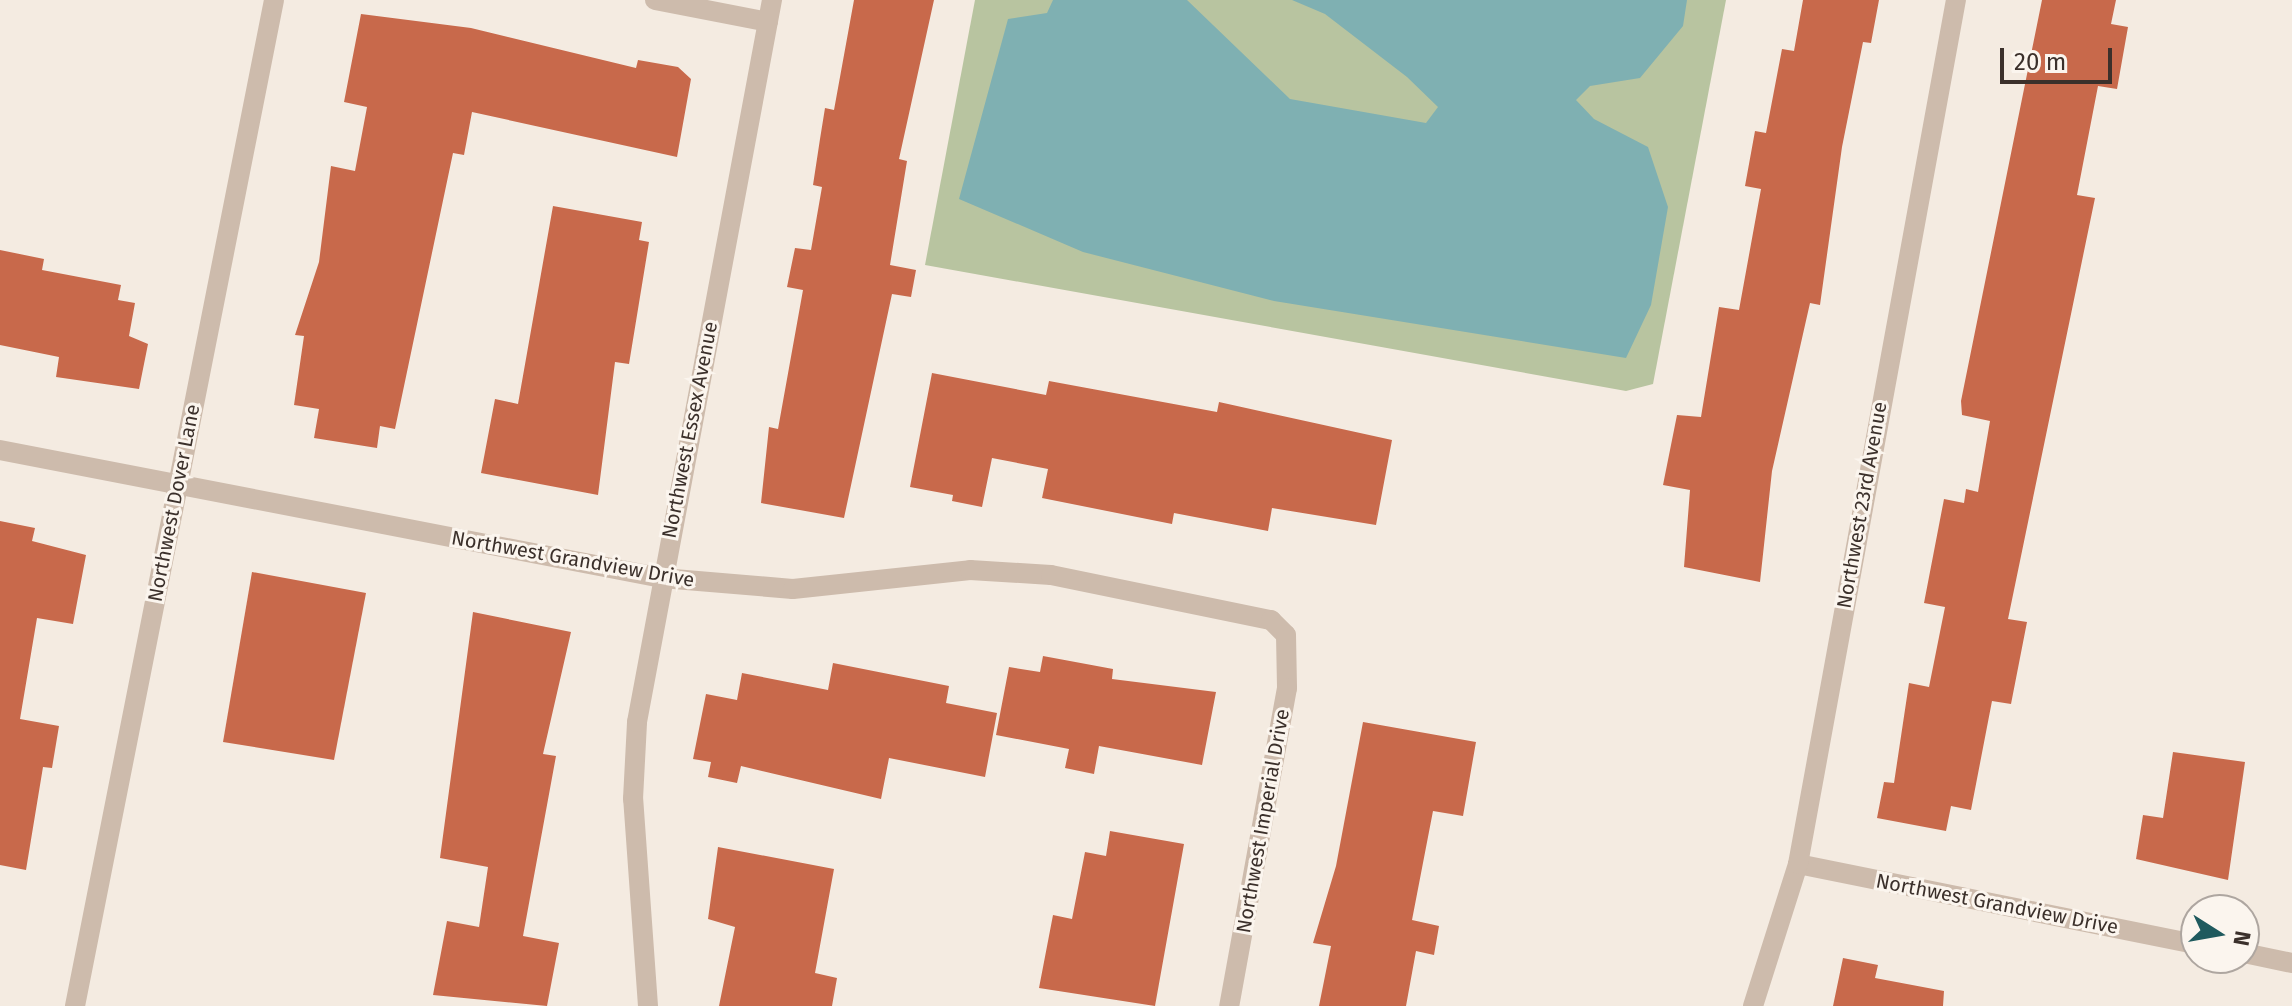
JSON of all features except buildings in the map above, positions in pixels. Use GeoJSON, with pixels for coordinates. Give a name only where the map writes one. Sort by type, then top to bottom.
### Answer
{"type":"FeatureCollection","features":[{"type":"Feature","properties":{"kind":"street","name":"Northwest Dover Lane"},"geometry":{"type":"LineString","coordinates":[[75,1006],[274,0]]}},
{"type":"Feature","properties":{"kind":"street"},"geometry":{"type":"LineString","coordinates":[[655,0],[768,22]]}},
{"type":"Feature","properties":{"kind":"street","name":"Northwest Essex Avenue"},"geometry":{"type":"LineString","coordinates":[[648,1006],[633,799],[637,722],[772,0]]}},
{"type":"Feature","properties":{"kind":"street","name":"Northwest 23rd Avenue"},"geometry":{"type":"LineString","coordinates":[[1753,1006],[1798,864],[1956,0]]}},
{"type":"Feature","properties":{"kind":"street","name":"Northwest Grandview Drive"},"geometry":{"type":"LineString","coordinates":[[0,450],[662,578],[793,589],[955,571],[1051,575],[1252,612],[1286,635]]}},
{"type":"Feature","properties":{"kind":"street","name":"Northwest Imperial Drive"},"geometry":{"type":"LineString","coordinates":[[1229,1006],[1287,688],[1286,635]]}},
{"type":"Feature","properties":{"kind":"street","name":"Northwest Grandview Drive"},"geometry":{"type":"LineString","coordinates":[[1798,864],[2180,941]]}},
{"type":"Feature","properties":{"kind":"street"},"geometry":{"type":"LineString","coordinates":[[2260,956],[2292,963]]}},
{"type":"Feature","properties":{"kind":"green space"},"geometry":{"type":"Polygon","coordinates":[[[975,0],[1726,0],[1653,384],[1626,391],[925,265],[975,0]]]}},
{"type":"Feature","properties":{"kind":"water"},"geometry":{"type":"Polygon","coordinates":[[[1053,0],[1187,0],[1290,99],[1426,123],[1438,107],[1407,77],[1325,14],[1292,0],[1687,0],[1683,26],[1640,78],[1590,86],[1576,100],[1594,119],[1648,147],[1668,207],[1651,305],[1626,358],[1274,301],[1083,252],[959,199],[1008,19],[1047,13],[1053,0]]]}}]}
